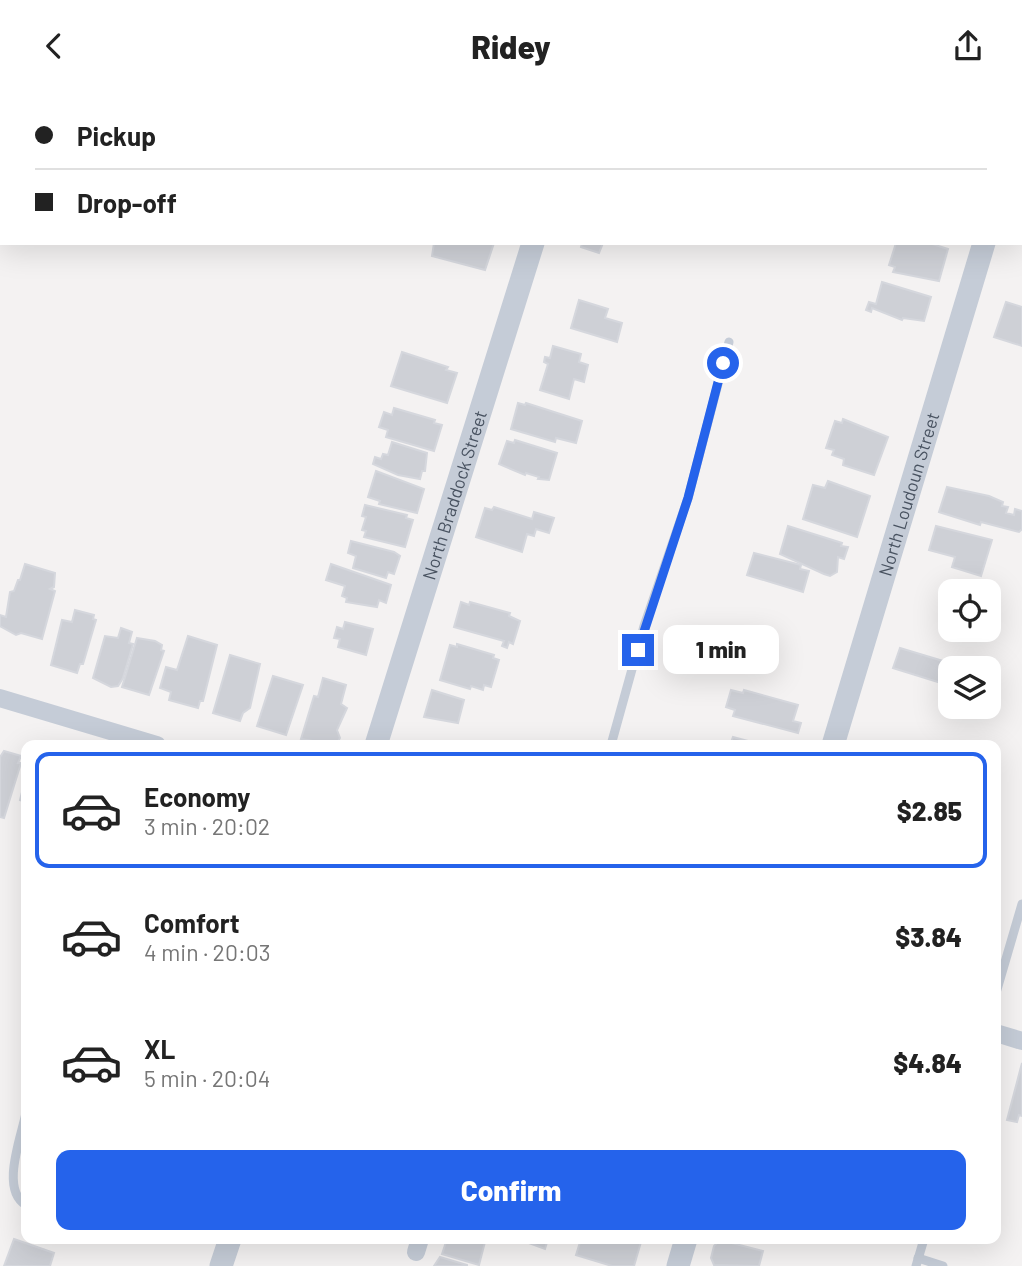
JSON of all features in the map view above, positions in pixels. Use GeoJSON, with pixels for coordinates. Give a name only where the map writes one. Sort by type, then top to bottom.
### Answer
{"type":"FeatureCollection","features":[{"type":"Feature","properties":{"kind":"street","name":"North Braddock Street"},"geometry":{"type":"LineString","coordinates":[[378,740],[532,245]]}},
{"type":"Feature","properties":{"kind":"street","name":"North Loudoun Street"},"geometry":{"type":"LineString","coordinates":[[835,740],[983,245]]}},
{"type":"Feature","properties":{"kind":"street"},"geometry":{"type":"LineString","coordinates":[[0,698],[128,740]]}},
{"type":"Feature","properties":{"kind":"street"},"geometry":{"type":"LineString","coordinates":[[1001,1035],[1022,1041]]}},
{"type":"Feature","properties":{"kind":"street"},"geometry":{"type":"LineString","coordinates":[[221,1266],[228,1244]]}},
{"type":"Feature","properties":{"kind":"street"},"geometry":{"type":"LineString","coordinates":[[678,1266],[685,1244]]}},
{"type":"Feature","properties":{"kind":"lane"},"geometry":{"type":"LineString","coordinates":[[612,740],[644,627],[688,498],[729,342]]}},
{"type":"Feature","properties":{"kind":"lane"},"geometry":{"type":"LineString","coordinates":[[1001,976],[1022,904]]}},
{"type":"Feature","properties":{"kind":"lane"},"geometry":{"type":"LineString","coordinates":[[21,1136],[13,1190],[16,1198],[21,1202]]}},
{"type":"Feature","properties":{"kind":"lane"},"geometry":{"type":"LineString","coordinates":[[922,1244],[917,1262],[943,1266]]}},
{"type":"Feature","properties":{"kind":"building"},"geometry":{"type":"Polygon","coordinates":[[[434,245],[493,245],[485,270],[432,256],[434,245]]]}},
{"type":"Feature","properties":{"kind":"building"},"geometry":{"type":"Polygon","coordinates":[[[582,245],[602,245],[599,253],[582,245]]]}},
{"type":"Feature","properties":{"kind":"building"},"geometry":{"type":"Polygon","coordinates":[[[895,245],[935,245],[948,249],[939,281],[893,272],[895,267],[889,265],[895,245]]]}},
{"type":"Feature","properties":{"kind":"building"},"geometry":{"type":"Polygon","coordinates":[[[882,282],[931,297],[924,321],[902,320],[872,308],[871,312],[866,310],[869,302],[876,304],[882,282]]]}},
{"type":"Feature","properties":{"kind":"building"},"geometry":{"type":"Polygon","coordinates":[[[579,300],[608,309],[605,318],[622,323],[617,342],[571,328],[579,300]]]}},
{"type":"Feature","properties":{"kind":"building"},"geometry":{"type":"Polygon","coordinates":[[[1006,302],[1022,307],[1022,346],[994,337],[1006,302]]]}},
{"type":"Feature","properties":{"kind":"building"},"geometry":{"type":"Polygon","coordinates":[[[553,346],[581,354],[579,362],[588,365],[584,382],[574,379],[569,399],[540,390],[548,364],[544,362],[545,357],[550,358],[553,346]]]}},
{"type":"Feature","properties":{"kind":"building"},"geometry":{"type":"Polygon","coordinates":[[[402,352],[448,367],[446,370],[457,373],[447,403],[391,386],[402,352]]]}},
{"type":"Feature","properties":{"kind":"building"},"geometry":{"type":"Polygon","coordinates":[[[518,403],[526,403],[582,421],[576,443],[556,438],[555,442],[511,429],[518,403]]]}},
{"type":"Feature","properties":{"kind":"building"},"geometry":{"type":"Polygon","coordinates":[[[394,408],[435,420],[434,423],[442,425],[434,451],[386,437],[388,430],[379,427],[384,412],[392,415],[394,408]]]}},
{"type":"Feature","properties":{"kind":"building"},"geometry":{"type":"Polygon","coordinates":[[[843,419],[888,437],[874,475],[843,465],[844,459],[832,455],[834,450],[826,448],[835,421],[842,423],[843,419]]]}},
{"type":"Feature","properties":{"kind":"building"},"geometry":{"type":"Polygon","coordinates":[[[515,440],[557,453],[549,480],[538,479],[539,477],[526,473],[525,475],[499,464],[507,441],[514,443],[515,440]]]}},
{"type":"Feature","properties":{"kind":"building"},"geometry":{"type":"Polygon","coordinates":[[[392,442],[427,453],[425,471],[422,471],[420,479],[398,475],[373,464],[375,457],[381,459],[383,454],[388,455],[392,442]]]}},
{"type":"Feature","properties":{"kind":"building"},"geometry":{"type":"Polygon","coordinates":[[[376,471],[424,489],[417,513],[379,504],[380,501],[368,497],[376,471]]]}},
{"type":"Feature","properties":{"kind":"building"},"geometry":{"type":"Polygon","coordinates":[[[828,481],[870,496],[857,537],[803,519],[813,485],[825,488],[828,481]]]}},
{"type":"Feature","properties":{"kind":"building"},"geometry":{"type":"Polygon","coordinates":[[[947,487],[989,496],[1003,502],[1002,506],[1008,507],[1006,513],[1014,515],[1015,509],[1022,511],[1022,529],[1019,532],[981,522],[980,525],[939,512],[947,487]]]}},
{"type":"Feature","properties":{"kind":"building"},"geometry":{"type":"Polygon","coordinates":[[[365,505],[407,515],[406,518],[413,520],[405,547],[364,537],[366,531],[362,530],[366,517],[362,516],[365,505]]]}},
{"type":"Feature","properties":{"kind":"building"},"geometry":{"type":"Polygon","coordinates":[[[494,507],[532,519],[534,512],[554,518],[549,533],[536,529],[534,536],[527,534],[522,552],[476,537],[485,508],[492,510],[494,507]]]}},
{"type":"Feature","properties":{"kind":"building"},"geometry":{"type":"Polygon","coordinates":[[[788,526],[848,547],[844,559],[838,557],[837,572],[830,576],[780,554],[788,526]]]}},
{"type":"Feature","properties":{"kind":"building"},"geometry":{"type":"Polygon","coordinates":[[[936,526],[992,540],[981,576],[952,567],[955,557],[929,550],[936,526]]]}},
{"type":"Feature","properties":{"kind":"building"},"geometry":{"type":"Polygon","coordinates":[[[351,541],[400,556],[394,574],[388,572],[386,578],[353,568],[356,556],[348,553],[351,541]]]}},
{"type":"Feature","properties":{"kind":"building"},"geometry":{"type":"Polygon","coordinates":[[[754,553],[801,565],[800,569],[809,571],[803,592],[747,575],[754,553]]]}},
{"type":"Feature","properties":{"kind":"building"},"geometry":{"type":"Polygon","coordinates":[[[25,564],[55,573],[54,587],[50,589],[55,591],[42,639],[21,633],[16,635],[0,626],[0,615],[6,617],[10,592],[14,591],[20,580],[25,564]]]}},
{"type":"Feature","properties":{"kind":"building"},"geometry":{"type":"Polygon","coordinates":[[[331,564],[391,585],[386,603],[379,600],[377,607],[346,602],[347,598],[342,596],[345,586],[326,580],[331,564]]]}},
{"type":"Feature","properties":{"kind":"building"},"geometry":{"type":"Polygon","coordinates":[[[461,602],[510,613],[509,616],[520,621],[513,644],[509,642],[507,648],[502,646],[504,641],[454,627],[461,602]]]}},
{"type":"Feature","properties":{"kind":"building"},"geometry":{"type":"Polygon","coordinates":[[[75,610],[94,615],[93,619],[96,620],[83,664],[80,664],[77,673],[51,665],[62,620],[72,622],[75,610]]]}},
{"type":"Feature","properties":{"kind":"building"},"geometry":{"type":"Polygon","coordinates":[[[345,622],[373,629],[366,655],[338,647],[340,639],[334,638],[337,627],[343,629],[345,622]]]}},
{"type":"Feature","properties":{"kind":"building"},"geometry":{"type":"Polygon","coordinates":[[[121,628],[132,632],[129,643],[133,644],[123,678],[118,686],[111,687],[93,678],[105,636],[118,638],[121,628]]]}},
{"type":"Feature","properties":{"kind":"building"},"geometry":{"type":"Polygon","coordinates":[[[188,636],[217,645],[203,701],[200,701],[198,708],[169,700],[171,692],[160,688],[166,667],[177,670],[188,636]]]}},
{"type":"Feature","properties":{"kind":"building"},"geometry":{"type":"Polygon","coordinates":[[[137,638],[155,641],[162,645],[161,650],[164,651],[149,695],[122,687],[137,638]]]}},
{"type":"Feature","properties":{"kind":"building"},"geometry":{"type":"Polygon","coordinates":[[[457,644],[494,655],[493,658],[499,660],[491,687],[484,685],[483,690],[471,686],[470,689],[440,680],[450,645],[457,647],[457,644]]]}},
{"type":"Feature","properties":{"kind":"building"},"geometry":{"type":"Polygon","coordinates":[[[900,648],[938,659],[938,682],[893,668],[900,648]]]}},
{"type":"Feature","properties":{"kind":"building"},"geometry":{"type":"Polygon","coordinates":[[[230,655],[260,664],[250,708],[243,713],[240,721],[213,713],[230,655]]]}},
{"type":"Feature","properties":{"kind":"building"},"geometry":{"type":"Polygon","coordinates":[[[273,676],[303,685],[286,735],[257,726],[273,676]]]}},
{"type":"Feature","properties":{"kind":"building"},"geometry":{"type":"Polygon","coordinates":[[[323,678],[346,685],[341,704],[347,708],[337,730],[339,740],[301,739],[314,696],[318,697],[323,678]]]}},
{"type":"Feature","properties":{"kind":"building"},"geometry":{"type":"Polygon","coordinates":[[[432,690],[464,700],[458,723],[424,717],[432,690]]]}},
{"type":"Feature","properties":{"kind":"building"},"geometry":{"type":"Polygon","coordinates":[[[731,690],[743,693],[744,690],[798,705],[793,721],[801,723],[798,733],[733,716],[735,710],[726,707],[731,690]]]}},
{"type":"Feature","properties":{"kind":"building"},"geometry":{"type":"Polygon","coordinates":[[[4,751],[21,756],[18,763],[21,763],[4,818],[0,817],[0,757],[4,751]]]}},
{"type":"Feature","properties":{"kind":"building"},"geometry":{"type":"Polygon","coordinates":[[[1022,1063],[1022,1116],[1019,1115],[1017,1122],[1007,1120],[1022,1063]]]}},
{"type":"Feature","properties":{"kind":"building"},"geometry":{"type":"Polygon","coordinates":[[[14,1239],[21,1244],[54,1253],[50,1266],[4,1266],[14,1239]]]}},
{"type":"Feature","properties":{"kind":"building"},"geometry":{"type":"Polygon","coordinates":[[[445,1244],[484,1244],[479,1265],[442,1254],[445,1244]]]}},
{"type":"Feature","properties":{"kind":"building"},"geometry":{"type":"Polygon","coordinates":[[[532,1244],[546,1244],[545,1249],[532,1244]]]}},
{"type":"Feature","properties":{"kind":"building"},"geometry":{"type":"Polygon","coordinates":[[[579,1244],[640,1244],[634,1266],[612,1266],[576,1255],[579,1244]]]}},
{"type":"Feature","properties":{"kind":"building"},"geometry":{"type":"Polygon","coordinates":[[[736,1244],[763,1251],[759,1266],[714,1265],[711,1258],[714,1246],[736,1244]]]}},
{"type":"Feature","properties":{"kind":"building"},"geometry":{"type":"Polygon","coordinates":[[[440,1257],[467,1265],[467,1266],[434,1266],[440,1257]]]}},
{"type":"Feature","properties":{"kind":"route"},"geometry":{"type":"LineString","coordinates":[[638,650],[688,498],[723,363]]}}]}
